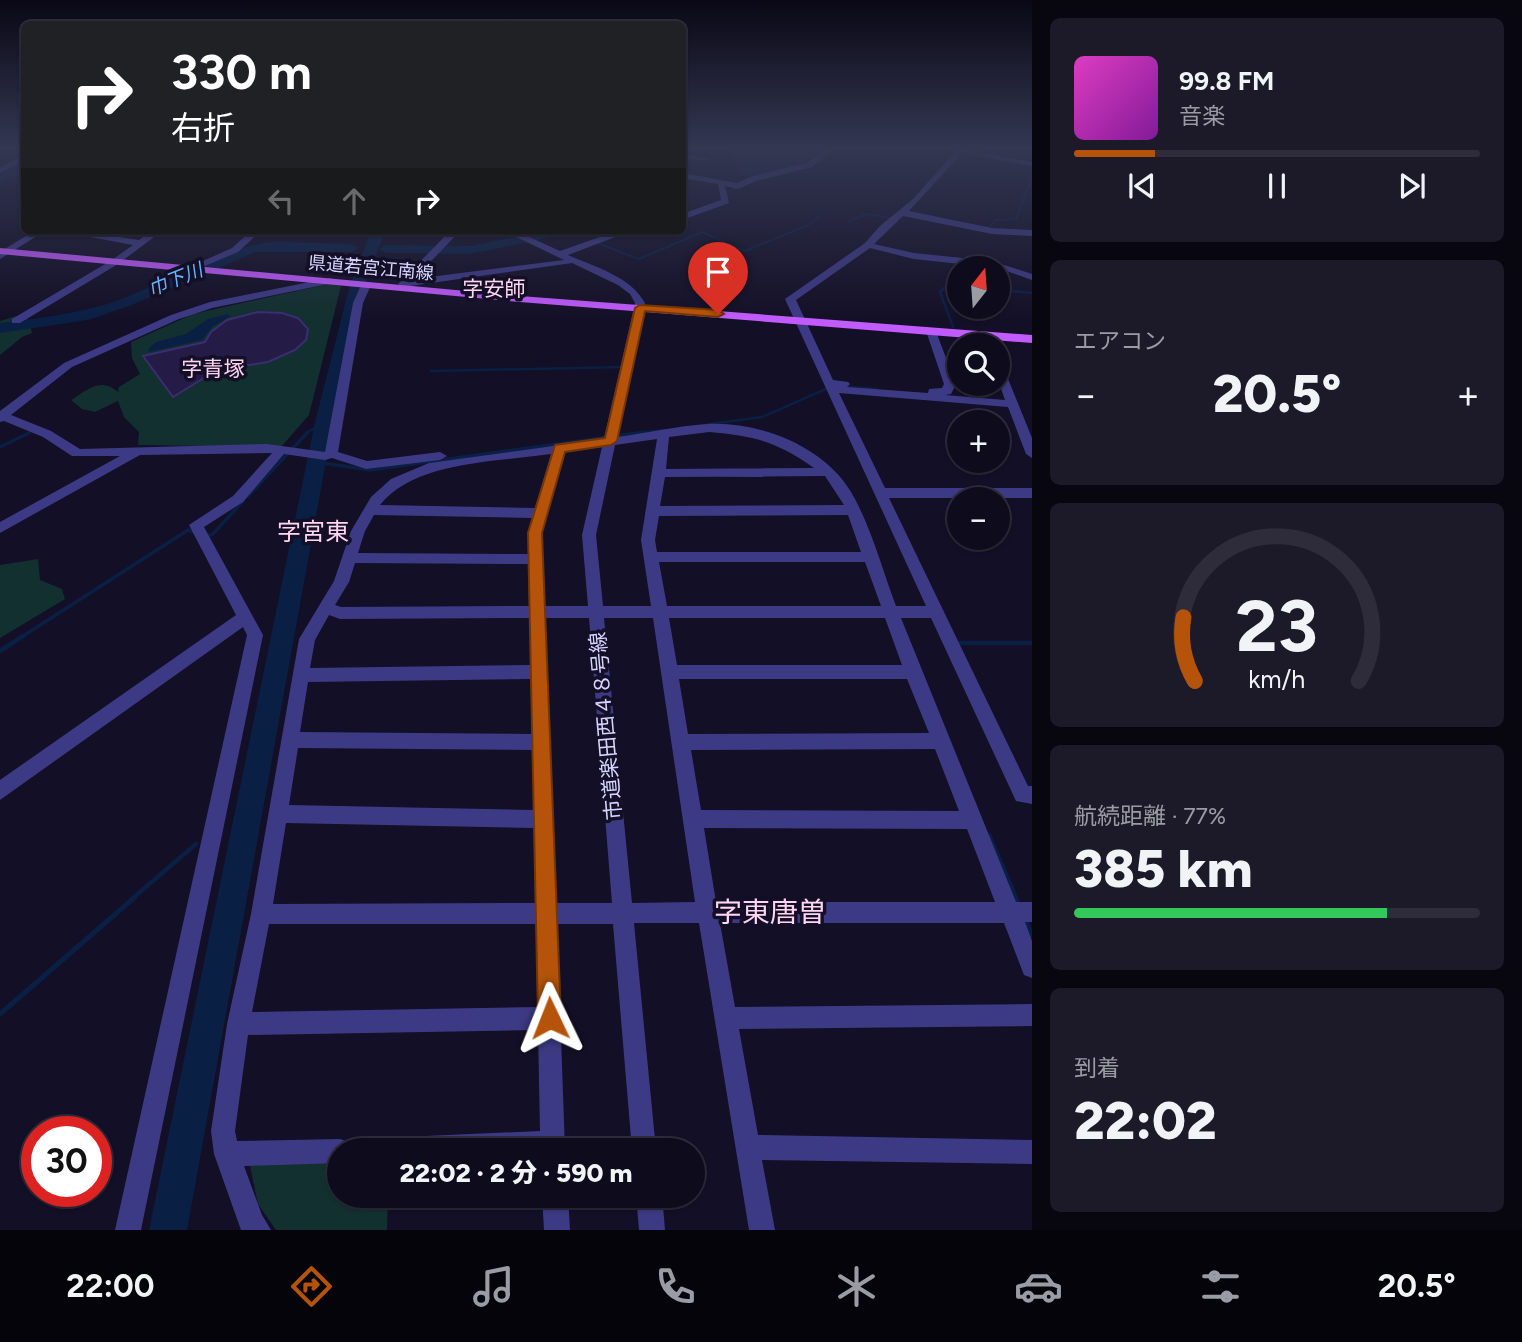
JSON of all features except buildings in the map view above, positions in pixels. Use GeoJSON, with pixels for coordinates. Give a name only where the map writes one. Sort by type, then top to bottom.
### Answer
{"type":"FeatureCollection","features":[{"type":"Feature","properties":{"kind":"main road","name":"県道若宮江南線"},"geometry":{"type":"LineString","coordinates":[[2,253],[947,334]]}},
{"type":"Feature","properties":{"kind":"main road","name":"県道若宮江南線"},"geometry":{"type":"LineString","coordinates":[[1010,339],[1032,339]]}},
{"type":"Feature","properties":{"kind":"street"},"geometry":{"type":"LineString","coordinates":[[686,216],[711,206]]}},
{"type":"Feature","properties":{"kind":"street"},"geometry":{"type":"LineString","coordinates":[[909,206],[883,228],[868,245],[790,299],[791,306],[829,384],[938,393],[950,388],[931,331]]}},
{"type":"Feature","properties":{"kind":"street"},"geometry":{"type":"LineString","coordinates":[[903,213],[992,231],[1032,233]]}},
{"type":"Feature","properties":{"kind":"street"},"geometry":{"type":"LineString","coordinates":[[2,253],[33,235]]}},
{"type":"Feature","properties":{"kind":"street"},"geometry":{"type":"LineString","coordinates":[[92,235],[142,242]]}},
{"type":"Feature","properties":{"kind":"street"},"geometry":{"type":"LineString","coordinates":[[102,235],[142,242]]}},
{"type":"Feature","properties":{"kind":"street"},"geometry":{"type":"LineString","coordinates":[[16,321],[115,262],[152,235]]}},
{"type":"Feature","properties":{"kind":"street"},"geometry":{"type":"LineString","coordinates":[[191,269],[235,250],[252,235]]}},
{"type":"Feature","properties":{"kind":"street"},"geometry":{"type":"LineString","coordinates":[[402,286],[452,235]]}},
{"type":"Feature","properties":{"kind":"street"},"geometry":{"type":"LineString","coordinates":[[517,235],[627,286],[637,295],[640,308]]}},
{"type":"Feature","properties":{"kind":"street"},"geometry":{"type":"LineString","coordinates":[[553,253],[613,235]]}},
{"type":"Feature","properties":{"kind":"street"},"geometry":{"type":"LineString","coordinates":[[868,245],[914,256],[992,264],[1032,277]]}},
{"type":"Feature","properties":{"kind":"street"},"geometry":{"type":"LineString","coordinates":[[402,286],[570,261]]}},
{"type":"Feature","properties":{"kind":"street"},"geometry":{"type":"LineString","coordinates":[[1,416],[68,365],[175,317],[210,305],[329,281]]}},
{"type":"Feature","properties":{"kind":"street"},"geometry":{"type":"LineString","coordinates":[[328,455],[358,303],[366,285]]}},
{"type":"Feature","properties":{"kind":"street","name":"市道楽田西４８号線"},"geometry":{"type":"LineString","coordinates":[[640,308],[589,535],[644,1138]]}},
{"type":"Feature","properties":{"kind":"street"},"geometry":{"type":"LineString","coordinates":[[1013,404],[831,389],[1023,796],[1032,796]]}},
{"type":"Feature","properties":{"kind":"street"},"geometry":{"type":"LineString","coordinates":[[1010,396],[1032,454]]}},
{"type":"Feature","properties":{"kind":"street"},"geometry":{"type":"LineString","coordinates":[[1,416],[47,434],[77,453],[267,448],[328,455],[366,466],[612,436],[661,435],[709,428],[753,432],[793,447],[829,472],[853,510],[913,672],[973,820],[1021,912],[1032,967]]}},
{"type":"Feature","properties":{"kind":"street"},"geometry":{"type":"LineString","coordinates":[[661,435],[664,440],[660,473],[648,540],[707,911],[762,1230]]}},
{"type":"Feature","properties":{"kind":"street"},"geometry":{"type":"LineString","coordinates":[[258,1230],[253,1224],[227,1154],[223,1131],[239,1024],[261,914],[307,639],[341,582],[358,531],[384,491],[396,482],[429,467],[559,448],[612,436]]}},
{"type":"Feature","properties":{"kind":"street"},"geometry":{"type":"LineString","coordinates":[[552,1138],[535,533],[559,448]]}},
{"type":"Feature","properties":{"kind":"street"},"geometry":{"type":"LineString","coordinates":[[128,1230],[255,635],[196,525],[238,499],[281,450]]}},
{"type":"Feature","properties":{"kind":"street"},"geometry":{"type":"LineString","coordinates":[[0,528],[139,451]]}},
{"type":"Feature","properties":{"kind":"street"},"geometry":{"type":"LineString","coordinates":[[660,473],[829,472]]}},
{"type":"Feature","properties":{"kind":"street"},"geometry":{"type":"LineString","coordinates":[[881,494],[1032,493]]}},
{"type":"Feature","properties":{"kind":"street"},"geometry":{"type":"LineString","coordinates":[[370,510],[541,513]]}},
{"type":"Feature","properties":{"kind":"street"},"geometry":{"type":"LineString","coordinates":[[653,511],[853,510]]}},
{"type":"Feature","properties":{"kind":"street"},"geometry":{"type":"LineString","coordinates":[[651,557],[870,557]]}},
{"type":"Feature","properties":{"kind":"street"},"geometry":{"type":"LineString","coordinates":[[350,558],[535,559]]}},
{"type":"Feature","properties":{"kind":"street"},"geometry":{"type":"LineString","coordinates":[[327,608],[340,613],[935,612]]}},
{"type":"Feature","properties":{"kind":"street"},"geometry":{"type":"LineString","coordinates":[[0,791],[244,618]]}},
{"type":"Feature","properties":{"kind":"street"},"geometry":{"type":"LineString","coordinates":[[299,675],[539,672]]}},
{"type":"Feature","properties":{"kind":"street"},"geometry":{"type":"LineString","coordinates":[[669,672],[913,672]]}},
{"type":"Feature","properties":{"kind":"street"},"geometry":{"type":"LineString","coordinates":[[290,740],[541,742]]}},
{"type":"Feature","properties":{"kind":"street"},"geometry":{"type":"LineString","coordinates":[[681,742],[942,741]]}},
{"type":"Feature","properties":{"kind":"street"},"geometry":{"type":"LineString","coordinates":[[276,814],[542,819]]}},
{"type":"Feature","properties":{"kind":"street"},"geometry":{"type":"LineString","coordinates":[[692,819],[973,820]]}},
{"type":"Feature","properties":{"kind":"street"},"geometry":{"type":"LineString","coordinates":[[261,914],[1021,912]]}},
{"type":"Feature","properties":{"kind":"street"},"geometry":{"type":"LineString","coordinates":[[726,1018],[1032,1015]]}},
{"type":"Feature","properties":{"kind":"street"},"geometry":{"type":"LineString","coordinates":[[239,1024],[550,1018]]}},
{"type":"Feature","properties":{"kind":"street"},"geometry":{"type":"LineString","coordinates":[[748,1147],[1032,1152]]}},
{"type":"Feature","properties":{"kind":"street"},"geometry":{"type":"LineString","coordinates":[[227,1154],[327,1151]]}},
{"type":"Feature","properties":{"kind":"street"},"geometry":{"type":"LineString","coordinates":[[556,1208],[557,1230]]}},
{"type":"Feature","properties":{"kind":"street"},"geometry":{"type":"LineString","coordinates":[[650,1208],[652,1230]]}},
{"type":"Feature","properties":{"kind":"green space"},"geometry":{"type":"Polygon","coordinates":[[[329,284],[341,286],[309,415],[281,447],[138,445],[139,432],[124,417],[118,401],[95,412],[82,409],[71,400],[99,385],[111,387],[118,392],[119,387],[140,374],[132,358],[131,342],[193,314],[329,284]]]}},
{"type":"Feature","properties":{"kind":"green space"},"geometry":{"type":"Polygon","coordinates":[[[16,316],[29,320],[32,333],[22,337],[0,355],[0,321],[16,316]]]}},
{"type":"Feature","properties":{"kind":"green space"},"geometry":{"type":"Polygon","coordinates":[[[38,559],[40,580],[62,589],[65,599],[0,638],[0,565],[38,559]]]}},
{"type":"Feature","properties":{"kind":"green space"},"geometry":{"type":"Polygon","coordinates":[[[327,1160],[327,1208],[388,1208],[387,1230],[276,1230],[258,1204],[250,1166],[327,1160]]]}},
{"type":"Feature","properties":{"kind":"water"},"geometry":{"type":"Polygon","coordinates":[[[227,314],[231,316],[213,326],[202,340],[149,352],[148,349],[156,342],[186,334],[208,319],[227,314]]]}},
{"type":"Feature","properties":{"kind":"waterway"},"geometry":{"type":"LineString","coordinates":[[987,229],[996,220],[1016,219],[1021,206]]}},
{"type":"Feature","properties":{"kind":"waterway"},"geometry":{"type":"LineString","coordinates":[[849,221],[867,214],[890,218]]}},
{"type":"Feature","properties":{"kind":"waterway"},"geometry":{"type":"LineString","coordinates":[[600,244],[639,259],[702,232],[745,251],[808,225],[820,216]]}},
{"type":"Feature","properties":{"kind":"waterway"},"geometry":{"type":"LineString","coordinates":[[168,1230],[324,422],[355,292],[376,235]]}},
{"type":"Feature","properties":{"kind":"waterway","name":"巾下川"},"geometry":{"type":"LineString","coordinates":[[386,249],[470,250],[543,235]]}},
{"type":"Feature","properties":{"kind":"waterway","name":"巾下川"},"geometry":{"type":"LineString","coordinates":[[0,328],[83,317],[124,303],[253,248],[352,248]]}},
{"type":"Feature","properties":{"kind":"waterway"},"geometry":{"type":"LineString","coordinates":[[947,288],[940,292],[947,311]]}},
{"type":"Feature","properties":{"kind":"waterway"},"geometry":{"type":"LineString","coordinates":[[1010,291],[1032,293]]}},
{"type":"Feature","properties":{"kind":"waterway"},"geometry":{"type":"LineString","coordinates":[[950,319],[953,327]]}},
{"type":"Feature","properties":{"kind":"waterway"},"geometry":{"type":"LineString","coordinates":[[431,371],[624,367]]}},
{"type":"Feature","properties":{"kind":"waterway"},"geometry":{"type":"LineString","coordinates":[[842,386],[877,389]]}},
{"type":"Feature","properties":{"kind":"waterway"},"geometry":{"type":"LineString","coordinates":[[703,425],[762,417],[828,388]]}},
{"type":"Feature","properties":{"kind":"waterway"},"geometry":{"type":"LineString","coordinates":[[308,432],[324,422]]}},
{"type":"Feature","properties":{"kind":"waterway"},"geometry":{"type":"LineString","coordinates":[[631,434],[664,430]]}},
{"type":"Feature","properties":{"kind":"waterway"},"geometry":{"type":"LineString","coordinates":[[248,496],[308,432]]}},
{"type":"Feature","properties":{"kind":"waterway"},"geometry":{"type":"LineString","coordinates":[[616,436],[645,432]]}},
{"type":"Feature","properties":{"kind":"waterway"},"geometry":{"type":"LineString","coordinates":[[0,447],[29,433],[27,434]]}},
{"type":"Feature","properties":{"kind":"waterway"},"geometry":{"type":"LineString","coordinates":[[316,462],[370,470],[608,437]]}},
{"type":"Feature","properties":{"kind":"waterway"},"geometry":{"type":"LineString","coordinates":[[206,536],[213,534],[243,501]]}},
{"type":"Feature","properties":{"kind":"waterway"},"geometry":{"type":"LineString","coordinates":[[20,638],[188,530],[196,533]]}},
{"type":"Feature","properties":{"kind":"waterway"},"geometry":{"type":"LineString","coordinates":[[0,651],[23,636]]}},
{"type":"Feature","properties":{"kind":"waterway"},"geometry":{"type":"LineString","coordinates":[[960,643],[1032,643]]}},
{"type":"Feature","properties":{"kind":"waterway"},"geometry":{"type":"LineString","coordinates":[[989,835],[1016,898]]}},
{"type":"Feature","properties":{"kind":"waterway"},"geometry":{"type":"LineString","coordinates":[[133,898],[196,844]]}},
{"type":"Feature","properties":{"kind":"waterway"},"geometry":{"type":"LineString","coordinates":[[0,1014],[135,897]]}},
{"type":"Feature","properties":{"kind":"waterway"},"geometry":{"type":"LineString","coordinates":[[1015,897],[1019,906]]}},
{"type":"Feature","properties":{"kind":"waterway"},"geometry":{"type":"LineString","coordinates":[[1025,919],[1032,936]]}},
{"type":"Feature","properties":{"kind":"district","name":"字安師"},"geometry":{"type":"Point","coordinates":[494,289]}},
{"type":"Feature","properties":{"kind":"district","name":"字青塚"},"geometry":{"type":"Point","coordinates":[213,369]}},
{"type":"Feature","properties":{"kind":"district","name":"字宮東"},"geometry":{"type":"Point","coordinates":[313,532]}},
{"type":"Feature","properties":{"kind":"district","name":"字東唐曽"},"geometry":{"type":"Point","coordinates":[770,912]}},
{"type":"Feature","properties":{"kind":"route"},"geometry":{"type":"LineString","coordinates":[[550,1018],[535,533],[559,448],[611,441],[640,308],[718,314]]}}]}
